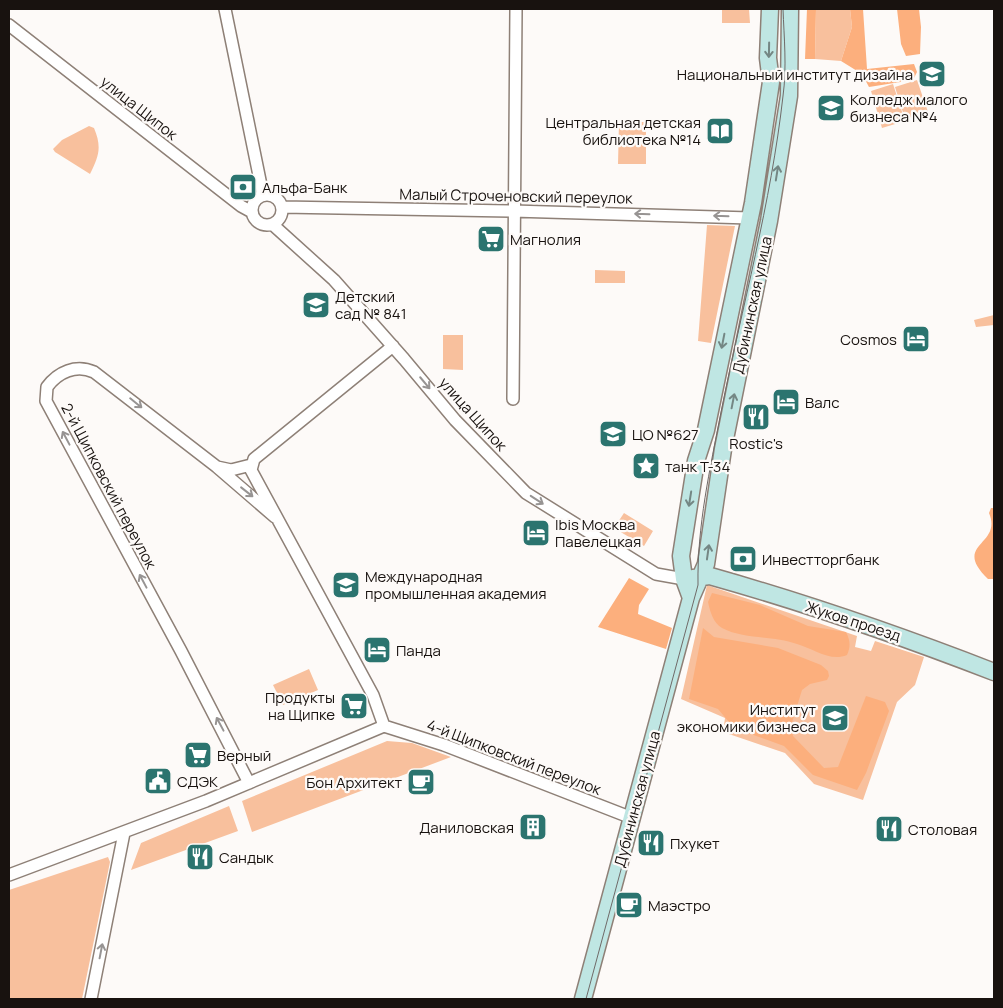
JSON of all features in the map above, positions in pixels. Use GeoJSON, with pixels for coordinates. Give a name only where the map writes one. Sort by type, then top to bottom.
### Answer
{"type":"FeatureCollection","features":[{"type":"Feature","properties":{"kind":"main road","name":"Дубининская улица"},"geometry":{"type":"LineString","coordinates":[[691,598],[684,579],[681,556],[696,461],[706,430],[750,218],[770,82],[768,58],[770,9]]}},
{"type":"Feature","properties":{"kind":"main road","name":"Дубининская улица"},"geometry":{"type":"LineString","coordinates":[[583,999],[691,598],[706,576],[725,440],[769,221],[788,106],[791,66],[790,9]]}},
{"type":"Feature","properties":{"kind":"main road"},"geometry":{"type":"LineString","coordinates":[[684,579],[706,576]]}},
{"type":"Feature","properties":{"kind":"main road","name":"Жуков проезд"},"geometry":{"type":"LineString","coordinates":[[706,576],[870,625],[994,672]]}},
{"type":"Feature","properties":{"kind":"street"},"geometry":{"type":"LineString","coordinates":[[225,9],[263,195]]}},
{"type":"Feature","properties":{"kind":"street"},"geometry":{"type":"LineString","coordinates":[[513,399],[516,9]]}},
{"type":"Feature","properties":{"kind":"street","name":"улица Щипок"},"geometry":{"type":"LineString","coordinates":[[9,25],[241,206],[252,212]]}},
{"type":"Feature","properties":{"kind":"street"},"geometry":{"type":"LineString","coordinates":[[263,195],[277,198],[282,207],[280,217],[272,224],[259,223],[252,212],[253,203],[263,195]]}},
{"type":"Feature","properties":{"kind":"street","name":"Малый Строченовский переулок"},"geometry":{"type":"LineString","coordinates":[[282,207],[750,218]]}},
{"type":"Feature","properties":{"kind":"street","name":"улица Щипок"},"geometry":{"type":"LineString","coordinates":[[272,224],[324,270],[393,346],[455,420],[526,493],[656,574],[684,579]]}},
{"type":"Feature","properties":{"kind":"street"},"geometry":{"type":"LineString","coordinates":[[9,875],[124,833],[384,726],[373,695],[275,517],[252,473],[251,465],[254,459],[393,346]]}},
{"type":"Feature","properties":{"kind":"street","name":"2-й Щипковский переулок"},"geometry":{"type":"LineString","coordinates":[[249,783],[186,658],[46,401],[47,388],[51,381],[68,370],[79,368],[94,372],[105,378],[275,517]]}},
{"type":"Feature","properties":{"kind":"street"},"geometry":{"type":"LineString","coordinates":[[217,468],[231,470],[251,465]]}},
{"type":"Feature","properties":{"kind":"street","name":"4-й Щипковский переулок"},"geometry":{"type":"LineString","coordinates":[[384,726],[444,745],[632,818]]}},
{"type":"Feature","properties":{"kind":"street"},"geometry":{"type":"LineString","coordinates":[[91,999],[124,833]]}},
{"type":"Feature","properties":{"kind":"shaded area"},"geometry":{"type":"Polygon","coordinates":[[[722,9],[749,9],[750,23],[722,23],[722,9]]]}},
{"type":"Feature","properties":{"kind":"shaded area"},"geometry":{"type":"Polygon","coordinates":[[[807,9],[816,9],[815,59],[805,59],[807,9]]]}},
{"type":"Feature","properties":{"kind":"shaded area"},"geometry":{"type":"Polygon","coordinates":[[[816,9],[850,9],[852,27],[841,61],[815,59],[816,9]]]}},
{"type":"Feature","properties":{"kind":"shaded area"},"geometry":{"type":"Polygon","coordinates":[[[850,9],[863,9],[867,69],[914,64],[917,72],[913,80],[869,87],[862,74],[841,61],[852,27],[850,9]]]}},
{"type":"Feature","properties":{"kind":"shaded area"},"geometry":{"type":"Polygon","coordinates":[[[897,9],[919,9],[921,27],[920,54],[906,56],[901,44],[897,9]]]}},
{"type":"Feature","properties":{"kind":"shaded area"},"geometry":{"type":"Polygon","coordinates":[[[917,80],[928,112],[905,119],[895,87],[917,80]]]}},
{"type":"Feature","properties":{"kind":"shaded area"},"geometry":{"type":"Polygon","coordinates":[[[893,84],[905,121],[882,128],[871,91],[893,84]]]}},
{"type":"Feature","properties":{"kind":"shaded area"},"geometry":{"type":"Polygon","coordinates":[[[619,122],[646,122],[646,164],[618,164],[619,122]]]}},
{"type":"Feature","properties":{"kind":"shaded area"},"geometry":{"type":"Polygon","coordinates":[[[89,126],[94,128],[99,146],[96,162],[90,174],[53,149],[62,140],[89,126]]]}},
{"type":"Feature","properties":{"kind":"shaded area"},"geometry":{"type":"Polygon","coordinates":[[[707,225],[735,226],[711,343],[698,341],[707,225]]]}},
{"type":"Feature","properties":{"kind":"shaded area"},"geometry":{"type":"Polygon","coordinates":[[[595,270],[625,271],[625,283],[595,283],[595,270]]]}},
{"type":"Feature","properties":{"kind":"shaded area"},"geometry":{"type":"Polygon","coordinates":[[[994,315],[994,325],[976,327],[974,320],[994,315]]]}},
{"type":"Feature","properties":{"kind":"shaded area"},"geometry":{"type":"Polygon","coordinates":[[[443,335],[463,335],[463,370],[443,369],[443,335]]]}},
{"type":"Feature","properties":{"kind":"shaded area"},"geometry":{"type":"Polygon","coordinates":[[[991,508],[994,508],[994,579],[988,579],[978,567],[975,558],[976,551],[990,532],[989,513],[991,508]]]}},
{"type":"Feature","properties":{"kind":"shaded area"},"geometry":{"type":"Polygon","coordinates":[[[624,513],[653,531],[644,546],[614,528],[624,513]]]}},
{"type":"Feature","properties":{"kind":"shaded area"},"geometry":{"type":"Polygon","coordinates":[[[629,578],[649,589],[639,605],[638,614],[672,628],[666,649],[598,627],[629,578]]]}},
{"type":"Feature","properties":{"kind":"shaded area"},"geometry":{"type":"Polygon","coordinates":[[[707,585],[857,636],[855,647],[871,651],[875,641],[924,657],[915,685],[897,702],[863,800],[814,784],[785,753],[723,732],[725,718],[681,699],[707,585]]]}},
{"type":"Feature","properties":{"kind":"shaded area"},"geometry":{"type":"Polygon","coordinates":[[[712,593],[760,605],[808,626],[846,632],[850,643],[847,655],[841,657],[828,656],[788,641],[750,636],[722,628],[714,620],[708,602],[712,593]]]}},
{"type":"Feature","properties":{"kind":"shaded area"},"geometry":{"type":"Polygon","coordinates":[[[703,628],[714,637],[778,648],[821,665],[828,671],[829,676],[827,680],[810,684],[802,690],[791,726],[793,736],[824,768],[838,767],[866,696],[885,702],[889,711],[866,773],[857,790],[813,775],[784,746],[734,728],[718,709],[689,699],[703,628]]]}},
{"type":"Feature","properties":{"kind":"shaded area"},"geometry":{"type":"Polygon","coordinates":[[[309,669],[318,690],[283,705],[273,685],[309,669]]]}},
{"type":"Feature","properties":{"kind":"shaded area"},"geometry":{"type":"Polygon","coordinates":[[[387,741],[412,743],[451,757],[252,832],[242,801],[387,741]]]}},
{"type":"Feature","properties":{"kind":"shaded area"},"geometry":{"type":"Polygon","coordinates":[[[229,806],[238,831],[131,870],[141,843],[229,806]]]}},
{"type":"Feature","properties":{"kind":"shaded area"},"geometry":{"type":"Polygon","coordinates":[[[108,857],[110,862],[82,999],[9,999],[9,890],[108,857]]]}},
{"type":"Feature","properties":{"kind":"tram line"},"geometry":{"type":"LineString","coordinates":[[586,999],[698,585],[702,519],[709,476],[729,373],[764,215],[778,136],[785,74],[783,9]]}},
{"type":"Feature","properties":{"kind":"place","name":"Национальный институт дизайна"},"geometry":{"type":"Point","coordinates":[932,74]}},
{"type":"Feature","properties":{"kind":"place","name":"Колледж малого бизнеса №4"},"geometry":{"type":"Point","coordinates":[831,108]}},
{"type":"Feature","properties":{"kind":"place","name":"Центральная детская библиотека №14"},"geometry":{"type":"Point","coordinates":[720,131]}},
{"type":"Feature","properties":{"kind":"place","name":"Альфа-Банк"},"geometry":{"type":"Point","coordinates":[243,187]}},
{"type":"Feature","properties":{"kind":"place","name":"Магнолия"},"geometry":{"type":"Point","coordinates":[491,239]}},
{"type":"Feature","properties":{"kind":"place","name":"Детский сад № 841"},"geometry":{"type":"Point","coordinates":[316,305]}},
{"type":"Feature","properties":{"kind":"place","name":"Cosmos"},"geometry":{"type":"Point","coordinates":[916,339]}},
{"type":"Feature","properties":{"kind":"place","name":"Валс"},"geometry":{"type":"Point","coordinates":[786,402]}},
{"type":"Feature","properties":{"kind":"place","name":"Rostic's"},"geometry":{"type":"Point","coordinates":[756,417]}},
{"type":"Feature","properties":{"kind":"place","name":"ЦО №627"},"geometry":{"type":"Point","coordinates":[613,434]}},
{"type":"Feature","properties":{"kind":"place","name":"танк Т-34"},"geometry":{"type":"Point","coordinates":[646,466]}},
{"type":"Feature","properties":{"kind":"place","name":"Ibis Москва Павелецкая"},"geometry":{"type":"Point","coordinates":[536,533]}},
{"type":"Feature","properties":{"kind":"place","name":"Инвестторгбанк"},"geometry":{"type":"Point","coordinates":[743,559]}},
{"type":"Feature","properties":{"kind":"place","name":"Международная промышленная академия"},"geometry":{"type":"Point","coordinates":[346,585]}},
{"type":"Feature","properties":{"kind":"place","name":"Панда"},"geometry":{"type":"Point","coordinates":[377,650]}},
{"type":"Feature","properties":{"kind":"place","name":"Продукты на Щипке"},"geometry":{"type":"Point","coordinates":[354,706]}},
{"type":"Feature","properties":{"kind":"place","name":"Институт экономики бизнеса"},"geometry":{"type":"Point","coordinates":[835,718]}},
{"type":"Feature","properties":{"kind":"place","name":"Верный"},"geometry":{"type":"Point","coordinates":[198,755]}},
{"type":"Feature","properties":{"kind":"place","name":"СДЭК"},"geometry":{"type":"Point","coordinates":[158,781]}},
{"type":"Feature","properties":{"kind":"place","name":"Бон Архитект"},"geometry":{"type":"Point","coordinates":[421,782]}},
{"type":"Feature","properties":{"kind":"place","name":"Даниловская"},"geometry":{"type":"Point","coordinates":[533,827]}},
{"type":"Feature","properties":{"kind":"place","name":"Столовая"},"geometry":{"type":"Point","coordinates":[889,829]}},
{"type":"Feature","properties":{"kind":"place","name":"Пхукет"},"geometry":{"type":"Point","coordinates":[651,843]}},
{"type":"Feature","properties":{"kind":"place","name":"Сандык"},"geometry":{"type":"Point","coordinates":[200,857]}},
{"type":"Feature","properties":{"kind":"place","name":"Маэстро"},"geometry":{"type":"Point","coordinates":[629,905]}}]}
